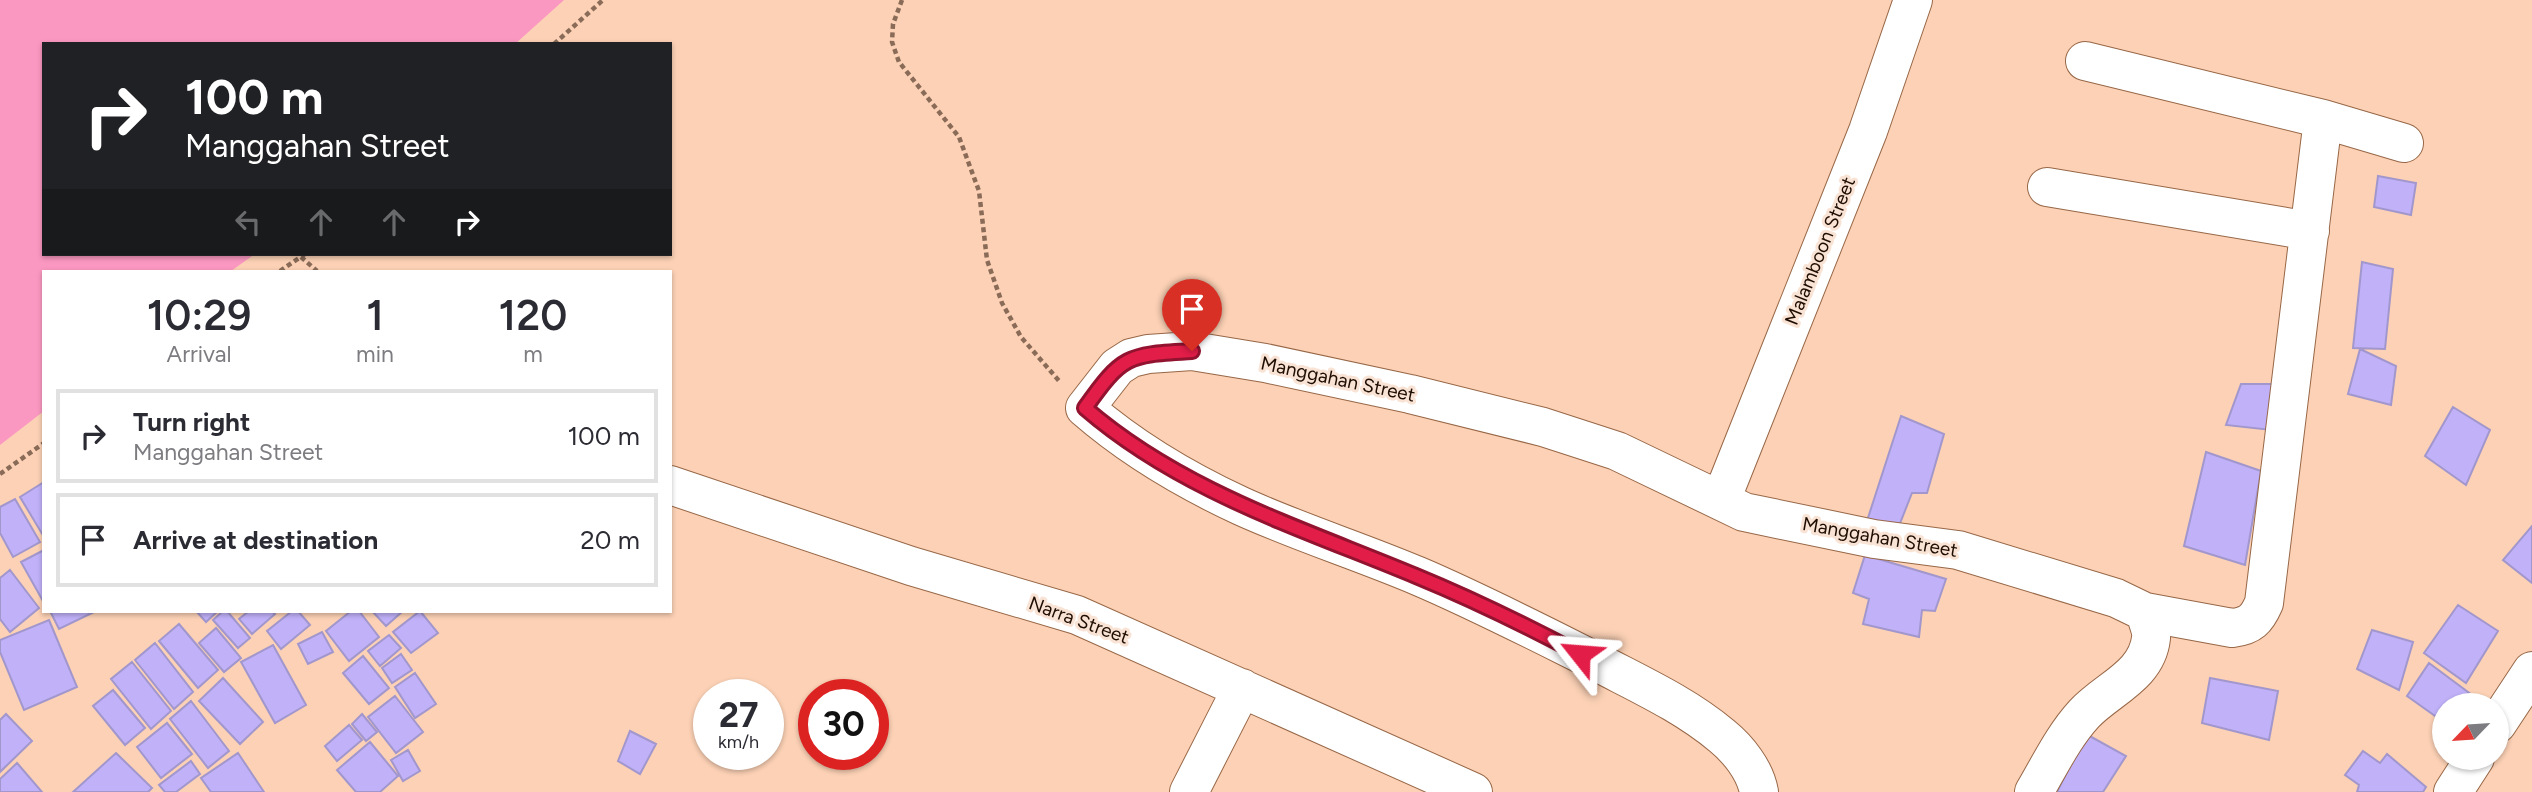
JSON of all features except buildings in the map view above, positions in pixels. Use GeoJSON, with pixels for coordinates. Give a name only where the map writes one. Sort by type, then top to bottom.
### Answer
{"type":"FeatureCollection","features":[{"type":"Feature","properties":{"kind":"street","name":"Malamboon Street"},"geometry":{"type":"LineString","coordinates":[[1721,500],[1868,131],[1913,0]]}},
{"type":"Feature","properties":{"kind":"street"},"geometry":{"type":"LineString","coordinates":[[2085,61],[2323,119],[2404,143]]}},
{"type":"Feature","properties":{"kind":"street"},"geometry":{"type":"LineString","coordinates":[[2047,187],[2309,231],[2323,119]]}},
{"type":"Feature","properties":{"kind":"street","name":"Manggahan Street"},"geometry":{"type":"LineString","coordinates":[[1085,408],[1117,367],[1130,358],[1148,354],[1192,351],[1317,374],[1543,427],[1617,451],[1744,512],[1874,539],[1958,550],[2116,598],[2145,612],[2232,628],[2250,624],[2258,617],[2264,603],[2309,231]]}},
{"type":"Feature","properties":{"kind":"street"},"geometry":{"type":"LineString","coordinates":[[1085,408],[1130,444],[1209,490],[1291,527],[1430,582],[1534,630],[1673,702],[1722,736],[1737,750],[1750,768],[1759,792]]}},
{"type":"Feature","properties":{"kind":"street","name":"Narra Street"},"geometry":{"type":"LineString","coordinates":[[672,486],[911,566],[1077,615],[1242,688],[1405,779],[1473,792]]}},
{"type":"Feature","properties":{"kind":"street"},"geometry":{"type":"LineString","coordinates":[[2034,792],[2067,734],[2086,712],[2127,681],[2146,656],[2152,637],[2145,612]]}},
{"type":"Feature","properties":{"kind":"street"},"geometry":{"type":"LineString","coordinates":[[2510,704],[2532,671]]}},
{"type":"Feature","properties":{"kind":"street"},"geometry":{"type":"LineString","coordinates":[[1189,792],[1242,688]]}},
{"type":"Feature","properties":{"kind":"street"},"geometry":{"type":"LineString","coordinates":[[2453,792],[2467,770]]}},
{"type":"Feature","properties":{"kind":"path"},"geometry":{"type":"LineString","coordinates":[[556,42],[603,0]]}},
{"type":"Feature","properties":{"kind":"path"},"geometry":{"type":"LineString","coordinates":[[902,0],[893,24],[892,42],[899,62],[959,136],[971,164],[979,191],[987,260],[1002,303],[1021,337],[1085,408]]}},
{"type":"Feature","properties":{"kind":"path"},"geometry":{"type":"LineString","coordinates":[[281,270],[302,256]]}},
{"type":"Feature","properties":{"kind":"path"},"geometry":{"type":"LineString","coordinates":[[304,256],[316,270]]}},
{"type":"Feature","properties":{"kind":"path"},"geometry":{"type":"LineString","coordinates":[[0,474],[42,444]]}},
{"type":"Feature","properties":{"kind":"shaded area"},"geometry":{"type":"Polygon","coordinates":[[[0,0],[564,0],[517,42],[42,42],[42,256],[252,256],[232,270],[42,270],[42,413],[0,445],[0,0]]]}},
{"type":"Feature","properties":{"kind":"route"},"geometry":{"type":"LineString","coordinates":[[1192,351],[1130,358],[1106,378],[1085,408],[1130,444],[1241,506],[1418,576],[1580,654]]}}]}
